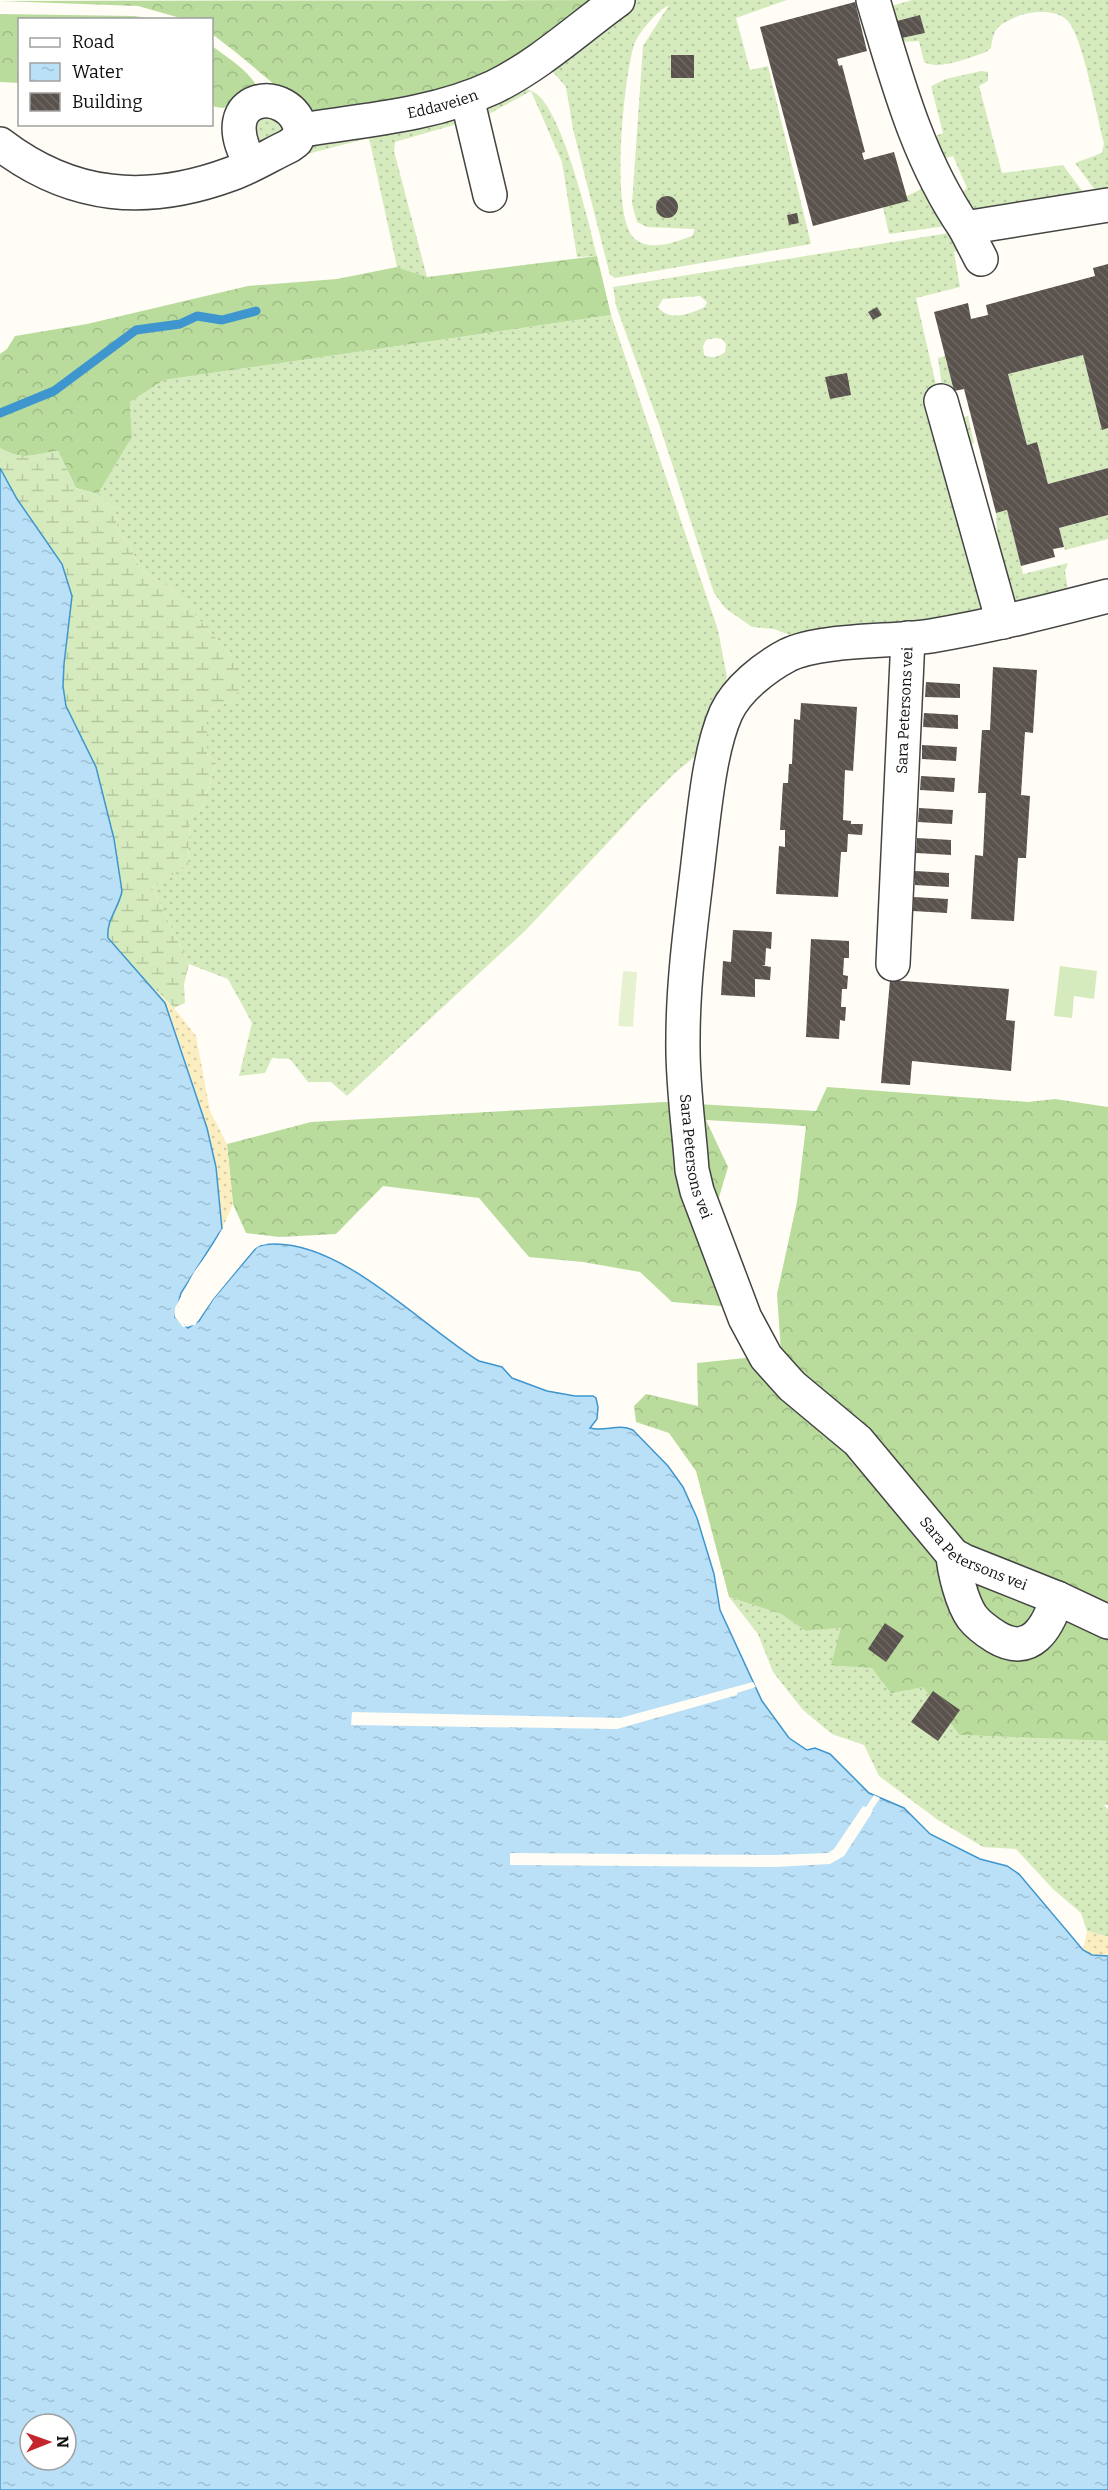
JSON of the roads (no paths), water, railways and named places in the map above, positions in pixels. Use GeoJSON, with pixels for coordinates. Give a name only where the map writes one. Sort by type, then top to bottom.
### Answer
{"type":"FeatureCollection","features":[{"type":"Feature","properties":{"kind":"street","name":"Eddaveien"},"geometry":{"type":"LineString","coordinates":[[301,130],[403,114],[467,98],[522,71],[618,0]]}},
{"type":"Feature","properties":{"kind":"street"},"geometry":{"type":"LineString","coordinates":[[873,0],[919,147],[981,260]]}},
{"type":"Feature","properties":{"kind":"street"},"geometry":{"type":"LineString","coordinates":[[467,98],[490,195]]}},
{"type":"Feature","properties":{"kind":"street"},"geometry":{"type":"LineString","coordinates":[[0,144],[24,161],[58,178],[99,191],[120,194],[162,192],[232,174],[289,146],[296,141],[301,130],[299,118],[284,106],[270,101],[259,102],[252,105],[239,118],[240,141],[251,164]]}},
{"type":"Feature","properties":{"kind":"street"},"geometry":{"type":"LineString","coordinates":[[965,228],[1108,205]]}},
{"type":"Feature","properties":{"kind":"street"},"geometry":{"type":"LineString","coordinates":[[941,401],[1003,622]]}},
{"type":"Feature","properties":{"kind":"street","name":"Sara Petersons vei"},"geometry":{"type":"LineString","coordinates":[[1108,596],[1003,622],[908,638],[826,646],[788,655],[746,686],[734,699],[726,713],[705,807],[686,985],[683,1056],[692,1170],[697,1191],[745,1318],[765,1357],[792,1386],[858,1441],[953,1555],[1108,1622]]}},
{"type":"Feature","properties":{"kind":"street","name":"Sara Petersons vei"},"geometry":{"type":"LineString","coordinates":[[893,964],[908,638]]}},
{"type":"Feature","properties":{"kind":"street"},"geometry":{"type":"LineString","coordinates":[[953,1555],[960,1587],[972,1617],[988,1632],[1005,1642],[1015,1645],[1025,1643],[1039,1635],[1052,1616],[1057,1598]]}},
{"type":"Feature","properties":{"kind":"water"},"geometry":{"type":"Polygon","coordinates":[[[0,468],[17,499],[62,564],[72,596],[64,664],[63,686],[66,706],[96,767],[114,839],[122,891],[109,925],[108,938],[165,1003],[207,1128],[216,1167],[222,1229],[181,1293],[175,1317],[188,1328],[199,1321],[213,1299],[257,1247],[275,1244],[301,1248],[328,1257],[355,1272],[382,1289],[456,1346],[479,1361],[502,1367],[512,1378],[547,1391],[596,1398],[597,1419],[590,1428],[622,1427],[633,1430],[668,1466],[683,1487],[697,1518],[714,1574],[720,1610],[762,1701],[789,1738],[807,1750],[815,1748],[830,1754],[869,1793],[904,1808],[930,1834],[980,1859],[1007,1866],[1019,1874],[1083,1950],[1092,1955],[1108,1956],[1108,2490],[0,2490],[0,468]]]}},
{"type":"Feature","properties":{"kind":"waterway"},"geometry":{"type":"LineString","coordinates":[[0,413],[54,391],[136,330],[180,324],[197,316],[222,320],[256,311]]}}]}
